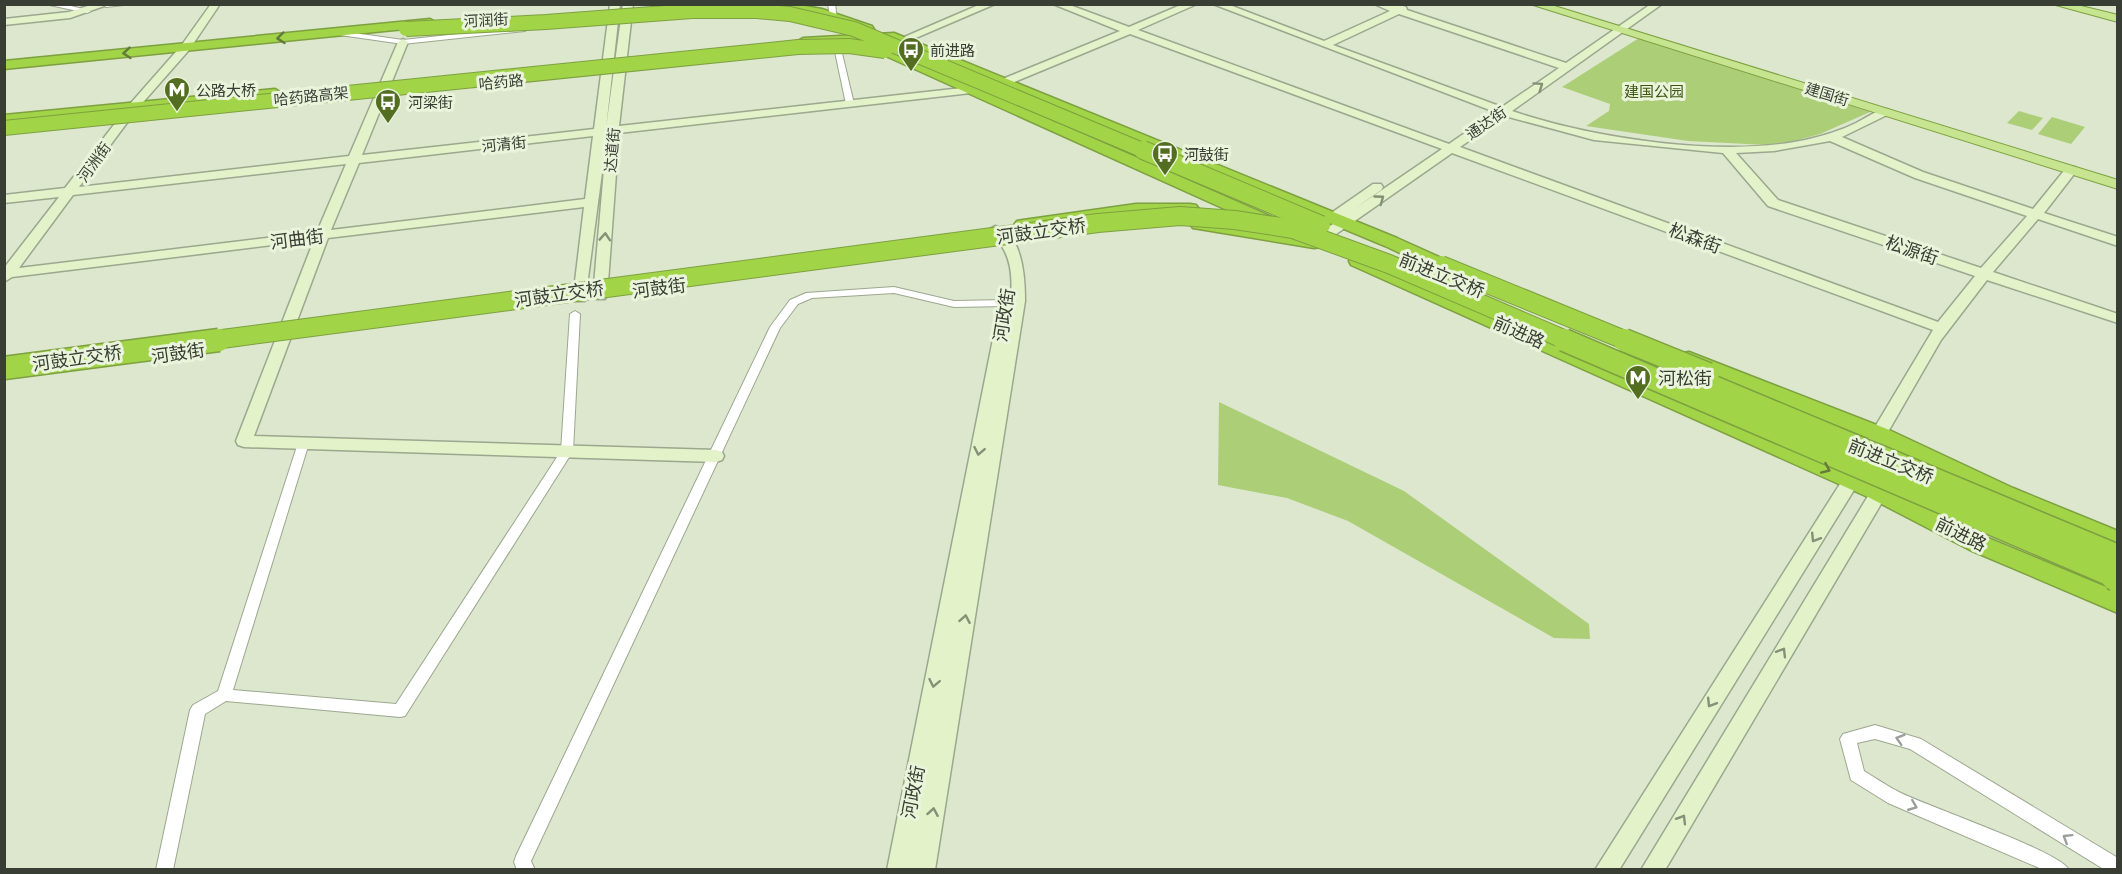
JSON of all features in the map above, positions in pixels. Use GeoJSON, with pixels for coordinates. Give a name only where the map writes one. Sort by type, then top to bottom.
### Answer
{"type":"FeatureCollection","features":[{"type":"Feature","properties":{"kind":"highway","name":"河润街"},"geometry":{"type":"LineString","coordinates":[[4,65],[399,24],[742,4]]}},
{"type":"Feature","properties":{"kind":"highway"},"geometry":{"type":"LineString","coordinates":[[339,32],[405,36],[704,10],[761,7],[832,10],[872,41],[1003,83],[1391,242],[1441,265],[1835,426],[1937,471],[2005,508]]}},
{"type":"Feature","properties":{"kind":"highway","name":"前进立交桥"},"geometry":{"type":"LineString","coordinates":[[761,7],[840,23],[2118,556]]}},
{"type":"Feature","properties":{"kind":"highway","name":"哈药路"},"geometry":{"type":"LineString","coordinates":[[4,133],[384,89],[872,41]]}},
{"type":"Feature","properties":{"kind":"highway","name":"前进路"},"geometry":{"type":"LineString","coordinates":[[872,41],[971,90],[1878,492],[1979,544],[2118,603]]}},
{"type":"Feature","properties":{"kind":"highway","name":"哈药路高架"},"geometry":{"type":"LineString","coordinates":[[4,128],[798,47],[843,46],[873,49],[930,62]]}},
{"type":"Feature","properties":{"kind":"highway","name":"哈药路"},"geometry":{"type":"LineString","coordinates":[[4,120],[134,106],[384,89]]}},
{"type":"Feature","properties":{"kind":"highway"},"geometry":{"type":"LineString","coordinates":[[1171,208],[1188,196],[1185,184]]}},
{"type":"Feature","properties":{"kind":"highway","name":"河鼓街"},"geometry":{"type":"LineString","coordinates":[[1001,238],[1083,215],[1171,208],[1245,211],[1339,221]]}},
{"type":"Feature","properties":{"kind":"highway","name":"河鼓立交桥"},"geometry":{"type":"LineString","coordinates":[[4,368],[1098,223],[1180,216],[1235,220],[1293,229]]}},
{"type":"Feature","properties":{"kind":"highway","name":"河鼓街"},"geometry":{"type":"LineString","coordinates":[[4,361],[579,299],[601,289],[1001,238],[1113,227],[1204,224],[1314,243]]}},
{"type":"Feature","properties":{"kind":"highway","name":"前进立交桥"},"geometry":{"type":"LineString","coordinates":[[1293,229],[1389,264],[2118,578]]}},
{"type":"Feature","properties":{"kind":"highway"},"geometry":{"type":"LineString","coordinates":[[1391,242],[1450,261],[1879,434],[1905,448],[2118,541]]}},
{"type":"Feature","properties":{"kind":"highway","name":"河鼓街"},"geometry":{"type":"LineString","coordinates":[[4,377],[287,331]]}},
{"type":"Feature","properties":{"kind":"highway"},"geometry":{"type":"LineString","coordinates":[[1878,492],[2118,593]]}},
{"type":"Feature","properties":{"kind":"main road","name":"建国街"},"geometry":{"type":"LineString","coordinates":[[1535,4],[2118,178]]}},
{"type":"Feature","properties":{"kind":"main road","name":"建国街"},"geometry":{"type":"LineString","coordinates":[[1552,4],[2118,185]]}},
{"type":"Feature","properties":{"kind":"main road"},"geometry":{"type":"LineString","coordinates":[[2056,4],[2118,19]]}},
{"type":"Feature","properties":{"kind":"main road"},"geometry":{"type":"LineString","coordinates":[[2082,4],[2118,13]]}},
{"type":"Feature","properties":{"kind":"street"},"geometry":{"type":"LineString","coordinates":[[48,4],[87,11]]}},
{"type":"Feature","properties":{"kind":"street"},"geometry":{"type":"LineString","coordinates":[[4,22],[70,15],[106,5],[129,4]]}},
{"type":"Feature","properties":{"kind":"street"},"geometry":{"type":"LineString","coordinates":[[179,48],[206,4]]}},
{"type":"Feature","properties":{"kind":"street"},"geometry":{"type":"LineString","coordinates":[[179,48],[216,4]]}},
{"type":"Feature","properties":{"kind":"street","name":"哈药路"},"geometry":{"type":"LineString","coordinates":[[872,41],[977,4]]}},
{"type":"Feature","properties":{"kind":"street","name":"哈药路"},"geometry":{"type":"LineString","coordinates":[[872,41],[991,4]]}},
{"type":"Feature","properties":{"kind":"street","name":"松森街"},"geometry":{"type":"LineString","coordinates":[[1057,4],[1942,328]]}},
{"type":"Feature","properties":{"kind":"street","name":"河清街"},"geometry":{"type":"LineString","coordinates":[[4,200],[971,90],[1003,83],[1130,32],[1192,4]]}},
{"type":"Feature","properties":{"kind":"street"},"geometry":{"type":"LineString","coordinates":[[1217,4],[1503,112],[1596,136],[1727,150],[1788,147],[1832,137],[1869,122],[1885,112]]}},
{"type":"Feature","properties":{"kind":"street"},"geometry":{"type":"LineString","coordinates":[[1378,4],[1566,67]]}},
{"type":"Feature","properties":{"kind":"street"},"geometry":{"type":"LineString","coordinates":[[1324,45],[1411,4]]}},
{"type":"Feature","properties":{"kind":"street","name":"通达街"},"geometry":{"type":"LineString","coordinates":[[1443,147],[1503,112],[1566,67],[1642,4]]}},
{"type":"Feature","properties":{"kind":"street","name":"通达街"},"geometry":{"type":"LineString","coordinates":[[1314,243],[1339,221],[1443,147],[1491,107],[1554,63],[1615,26],[1658,4]]}},
{"type":"Feature","properties":{"kind":"street","name":"河润街"},"geometry":{"type":"LineString","coordinates":[[405,36],[619,11]]}},
{"type":"Feature","properties":{"kind":"street","name":"达道街"},"geometry":{"type":"LineString","coordinates":[[601,289],[613,132],[619,11]]}},
{"type":"Feature","properties":{"kind":"street"},"geometry":{"type":"LineString","coordinates":[[405,36],[322,236],[244,441],[716,456]]}},
{"type":"Feature","properties":{"kind":"street"},"geometry":{"type":"LineString","coordinates":[[850,104],[872,41]]}},
{"type":"Feature","properties":{"kind":"street","name":"河洲街"},"geometry":{"type":"LineString","coordinates":[[6,275],[71,193],[179,48]]}},
{"type":"Feature","properties":{"kind":"street"},"geometry":{"type":"LineString","coordinates":[[164,870],[198,710],[224,695],[400,711],[567,451],[579,299],[590,202],[599,133],[615,66]]}},
{"type":"Feature","properties":{"kind":"street"},"geometry":{"type":"LineString","coordinates":[[1832,137],[1919,175],[2118,242]]}},
{"type":"Feature","properties":{"kind":"street","name":"松源街"},"geometry":{"type":"LineString","coordinates":[[1727,150],[1773,203],[2118,320]]}},
{"type":"Feature","properties":{"kind":"street"},"geometry":{"type":"LineString","coordinates":[[1606,870],[1851,480],[1942,328],[1982,274],[2038,215],[2071,170]]}},
{"type":"Feature","properties":{"kind":"street","name":"河曲街"},"geometry":{"type":"LineString","coordinates":[[6,275],[590,202]]}},
{"type":"Feature","properties":{"kind":"street","name":"河政街"},"geometry":{"type":"LineString","coordinates":[[899,870],[1007,303],[1009,274],[1001,238]]}},
{"type":"Feature","properties":{"kind":"street","name":"河政街"},"geometry":{"type":"LineString","coordinates":[[923,870],[1018,301],[1019,272],[1001,238]]}},
{"type":"Feature","properties":{"kind":"street"},"geometry":{"type":"LineString","coordinates":[[527,870],[522,862],[716,456],[775,327],[794,302],[810,295],[894,290],[954,304],[1007,303]]}},
{"type":"Feature","properties":{"kind":"street"},"geometry":{"type":"LineString","coordinates":[[224,695],[303,443]]}},
{"type":"Feature","properties":{"kind":"street"},"geometry":{"type":"LineString","coordinates":[[1652,870],[1905,448]]}},
{"type":"Feature","properties":{"kind":"street"},"geometry":{"type":"LineString","coordinates":[[2061,870],[2037,857],[1894,798],[1857,775],[1848,739],[1875,732],[1915,744],[2118,868]]}},
{"type":"Feature","properties":{"kind":"green space","name":"建国公园"},"geometry":{"type":"Polygon","coordinates":[[[1639,38],[1870,112],[1820,134],[1767,145],[1688,141],[1586,126],[1609,111],[1610,104],[1562,87],[1639,38]]]}},
{"type":"Feature","properties":{"kind":"green space"},"geometry":{"type":"Polygon","coordinates":[[[2019,111],[2043,118],[2032,130],[2007,123],[2019,111]]]}},
{"type":"Feature","properties":{"kind":"green space"},"geometry":{"type":"Polygon","coordinates":[[[2052,117],[2085,127],[2071,144],[2038,134],[2052,117]]]}},
{"type":"Feature","properties":{"kind":"green space"},"geometry":{"type":"Polygon","coordinates":[[[1219,402],[1404,491],[1589,624],[1590,639],[1554,638],[1348,521],[1287,498],[1218,485],[1219,402]]]}},
{"type":"Feature","properties":{"kind":"place","name":"前进路"},"geometry":{"type":"Point","coordinates":[911,73]}},
{"type":"Feature","properties":{"kind":"place","name":"公路大桥"},"geometry":{"type":"Point","coordinates":[177,113]}},
{"type":"Feature","properties":{"kind":"place","name":"河梁街"},"geometry":{"type":"Point","coordinates":[388,125]}},
{"type":"Feature","properties":{"kind":"place","name":"河鼓街"},"geometry":{"type":"Point","coordinates":[1165,177]}},
{"type":"Feature","properties":{"kind":"place","name":"河松街"},"geometry":{"type":"Point","coordinates":[1638,401]}}]}
